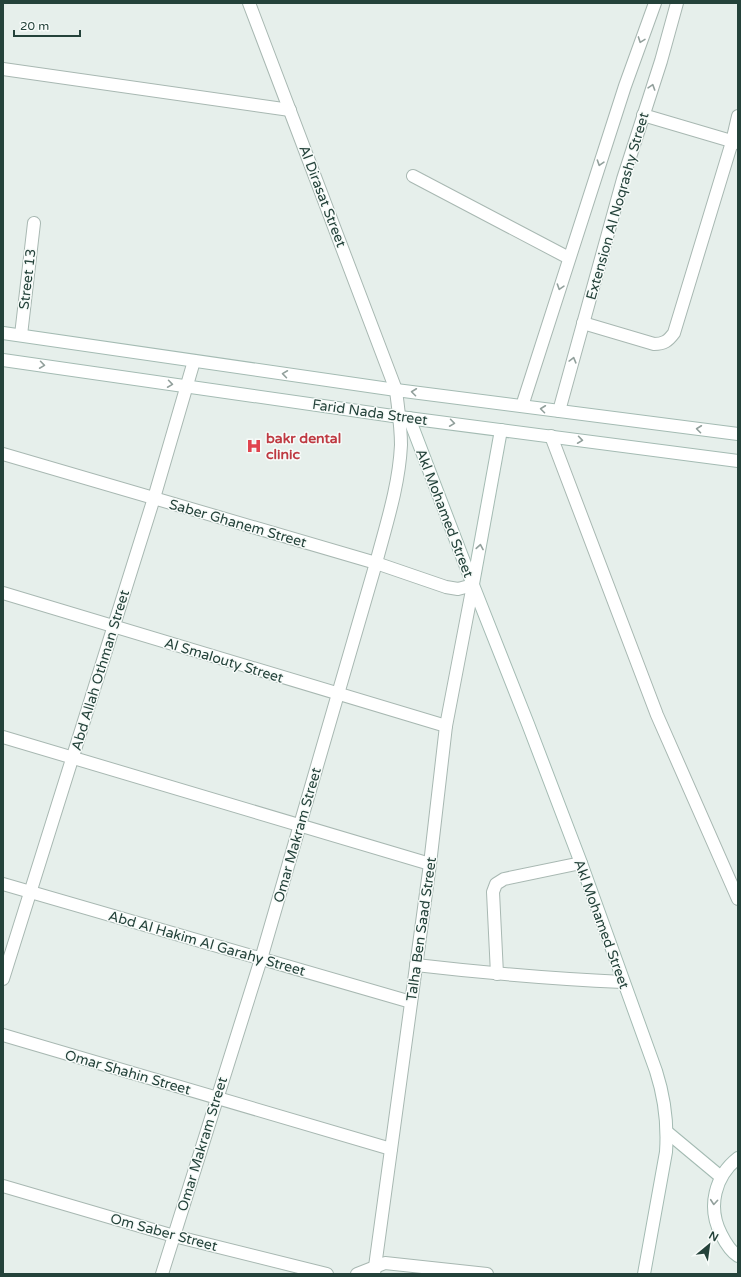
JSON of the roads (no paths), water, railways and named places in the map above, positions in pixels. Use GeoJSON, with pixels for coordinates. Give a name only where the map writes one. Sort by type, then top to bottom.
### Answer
{"type":"FeatureCollection","features":[{"type":"Feature","properties":{"kind":"street","name":"Al Dirasat Street"},"geometry":{"type":"LineString","coordinates":[[250,3],[396,390]]}},
{"type":"Feature","properties":{"kind":"street","name":"Extension Al Noqrashy Street"},"geometry":{"type":"LineString","coordinates":[[522,406],[625,86],[655,3]]}},
{"type":"Feature","properties":{"kind":"street","name":"Extension Al Noqrashy Street"},"geometry":{"type":"LineString","coordinates":[[559,411],[623,178],[661,61],[677,3]]}},
{"type":"Feature","properties":{"kind":"street"},"geometry":{"type":"LineString","coordinates":[[3,69],[290,110]]}},
{"type":"Feature","properties":{"kind":"street"},"geometry":{"type":"LineString","coordinates":[[643,115],[735,142]]}},
{"type":"Feature","properties":{"kind":"street"},"geometry":{"type":"LineString","coordinates":[[584,323],[654,344],[665,343],[670,339],[674,333],[735,142],[738,116]]}},
{"type":"Feature","properties":{"kind":"street"},"geometry":{"type":"LineString","coordinates":[[413,176],[569,258]]}},
{"type":"Feature","properties":{"kind":"street","name":"Street 13"},"geometry":{"type":"LineString","coordinates":[[21,336],[34,223]]}},
{"type":"Feature","properties":{"kind":"street","name":"Farid Nada Street"},"geometry":{"type":"LineString","coordinates":[[3,333],[396,390],[738,434]]}},
{"type":"Feature","properties":{"kind":"street","name":"Farid Nada Street"},"geometry":{"type":"LineString","coordinates":[[3,360],[404,417],[738,461]]}},
{"type":"Feature","properties":{"kind":"street","name":"Abd Allah Othman Street"},"geometry":{"type":"LineString","coordinates":[[3,979],[154,498],[194,360]]}},
{"type":"Feature","properties":{"kind":"street","name":"Omar Makram Street"},"geometry":{"type":"LineString","coordinates":[[162,1274],[216,1098],[261,959],[393,501],[398,473],[404,417],[396,390]]}},
{"type":"Feature","properties":{"kind":"street","name":"Akl Mohamed Street"},"geometry":{"type":"LineString","coordinates":[[404,417],[528,724],[656,1071],[662,1091],[666,1111],[666,1152],[644,1274]]}},
{"type":"Feature","properties":{"kind":"street","name":"Akl Mohamed Street"},"geometry":{"type":"LineString","coordinates":[[473,585],[502,430]]}},
{"type":"Feature","properties":{"kind":"street"},"geometry":{"type":"LineString","coordinates":[[550,436],[657,715],[738,899]]}},
{"type":"Feature","properties":{"kind":"street","name":"Saber Ghanem Street"},"geometry":{"type":"LineString","coordinates":[[3,454],[376,564],[452,589],[473,585]]}},
{"type":"Feature","properties":{"kind":"street","name":"Talha Ben Saad Street"},"geometry":{"type":"LineString","coordinates":[[375,1270],[430,864],[446,726],[473,585]]}},
{"type":"Feature","properties":{"kind":"street","name":"Al Smalouty Street"},"geometry":{"type":"LineString","coordinates":[[3,593],[446,726]]}},
{"type":"Feature","properties":{"kind":"street"},"geometry":{"type":"LineString","coordinates":[[3,737],[430,864]]}},
{"type":"Feature","properties":{"kind":"street"},"geometry":{"type":"LineString","coordinates":[[497,974],[493,892],[496,884],[504,879],[580,863]]}},
{"type":"Feature","properties":{"kind":"street","name":"Abd Al Hakim Al Garahy Street"},"geometry":{"type":"LineString","coordinates":[[3,884],[411,1002]]}},
{"type":"Feature","properties":{"kind":"street"},"geometry":{"type":"LineString","coordinates":[[416,965],[554,979],[623,982]]}},
{"type":"Feature","properties":{"kind":"street","name":"Omar Shahin Street"},"geometry":{"type":"LineString","coordinates":[[3,1035],[391,1149]]}},
{"type":"Feature","properties":{"kind":"street"},"geometry":{"type":"LineString","coordinates":[[667,1132],[721,1177]]}},
{"type":"Feature","properties":{"kind":"street"},"geometry":{"type":"LineString","coordinates":[[738,1158],[730,1164],[721,1177],[715,1193],[714,1210],[717,1226],[724,1241],[738,1256]]}},
{"type":"Feature","properties":{"kind":"street","name":"Om Saber Street"},"geometry":{"type":"LineString","coordinates":[[3,1186],[174,1236],[326,1274]]}},
{"type":"Feature","properties":{"kind":"street"},"geometry":{"type":"LineString","coordinates":[[357,1274],[375,1270],[385,1263],[440,1272],[487,1274]]}},
{"type":"Feature","properties":{"kind":"place","name":"bakr dental clinic"},"geometry":{"type":"Point","coordinates":[254,446]}}]}
